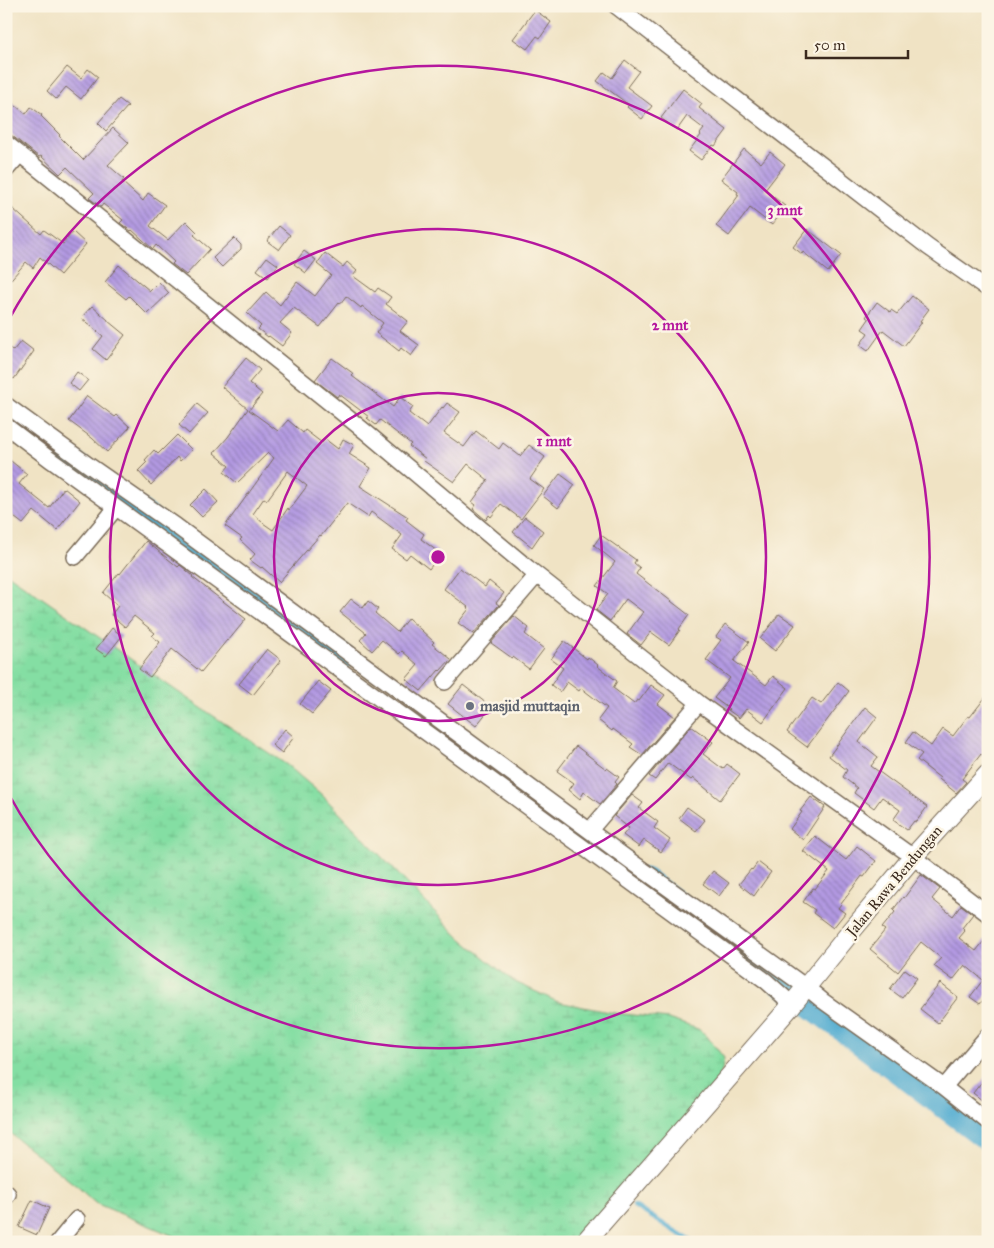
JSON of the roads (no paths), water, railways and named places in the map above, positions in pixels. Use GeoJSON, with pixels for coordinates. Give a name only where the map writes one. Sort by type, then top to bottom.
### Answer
{"type":"FeatureCollection","features":[{"type":"Feature","properties":{"kind":"street"},"geometry":{"type":"LineString","coordinates":[[616,6],[928,247],[988,289]]}},
{"type":"Feature","properties":{"kind":"street"},"geometry":{"type":"LineString","coordinates":[[6,143],[367,433],[536,575],[699,703],[913,857],[988,914]]}},
{"type":"Feature","properties":{"kind":"street"},"geometry":{"type":"LineString","coordinates":[[6,170],[20,154]]}},
{"type":"Feature","properties":{"kind":"street"},"geometry":{"type":"LineString","coordinates":[[6,405],[176,526],[590,830],[798,997]]}},
{"type":"Feature","properties":{"kind":"street"},"geometry":{"type":"LineString","coordinates":[[6,426],[116,508],[446,746],[766,981],[784,997],[798,997],[831,1007],[944,1087],[988,1122]]}},
{"type":"Feature","properties":{"kind":"street"},"geometry":{"type":"LineString","coordinates":[[75,557],[116,508]]}},
{"type":"Feature","properties":{"kind":"street"},"geometry":{"type":"LineString","coordinates":[[445,682],[536,575]]}},
{"type":"Feature","properties":{"kind":"street"},"geometry":{"type":"LineString","coordinates":[[590,830],[699,703]]}},
{"type":"Feature","properties":{"kind":"street","name":"Jalan Rawa Bendungan"},"geometry":{"type":"LineString","coordinates":[[585,1242],[798,997],[913,857],[988,774]]}},
{"type":"Feature","properties":{"kind":"street"},"geometry":{"type":"LineString","coordinates":[[944,1087],[988,1035]]}},
{"type":"Feature","properties":{"kind":"street"},"geometry":{"type":"LineString","coordinates":[[6,1192],[8,1194],[6,1197]]}},
{"type":"Feature","properties":{"kind":"street"},"geometry":{"type":"LineString","coordinates":[[58,1242],[77,1219]]}},
{"type":"Feature","properties":{"kind":"waterway"},"geometry":{"type":"LineString","coordinates":[[6,414],[343,657]]}},
{"type":"Feature","properties":{"kind":"waterway"},"geometry":{"type":"LineString","coordinates":[[645,880],[988,1139]]}},
{"type":"Feature","properties":{"kind":"waterway"},"geometry":{"type":"LineString","coordinates":[[634,1206],[693,1242]]}},
{"type":"Feature","properties":{"kind":"place","name":"masjid muttaqin"},"geometry":{"type":"Point","coordinates":[470,706]}}]}
